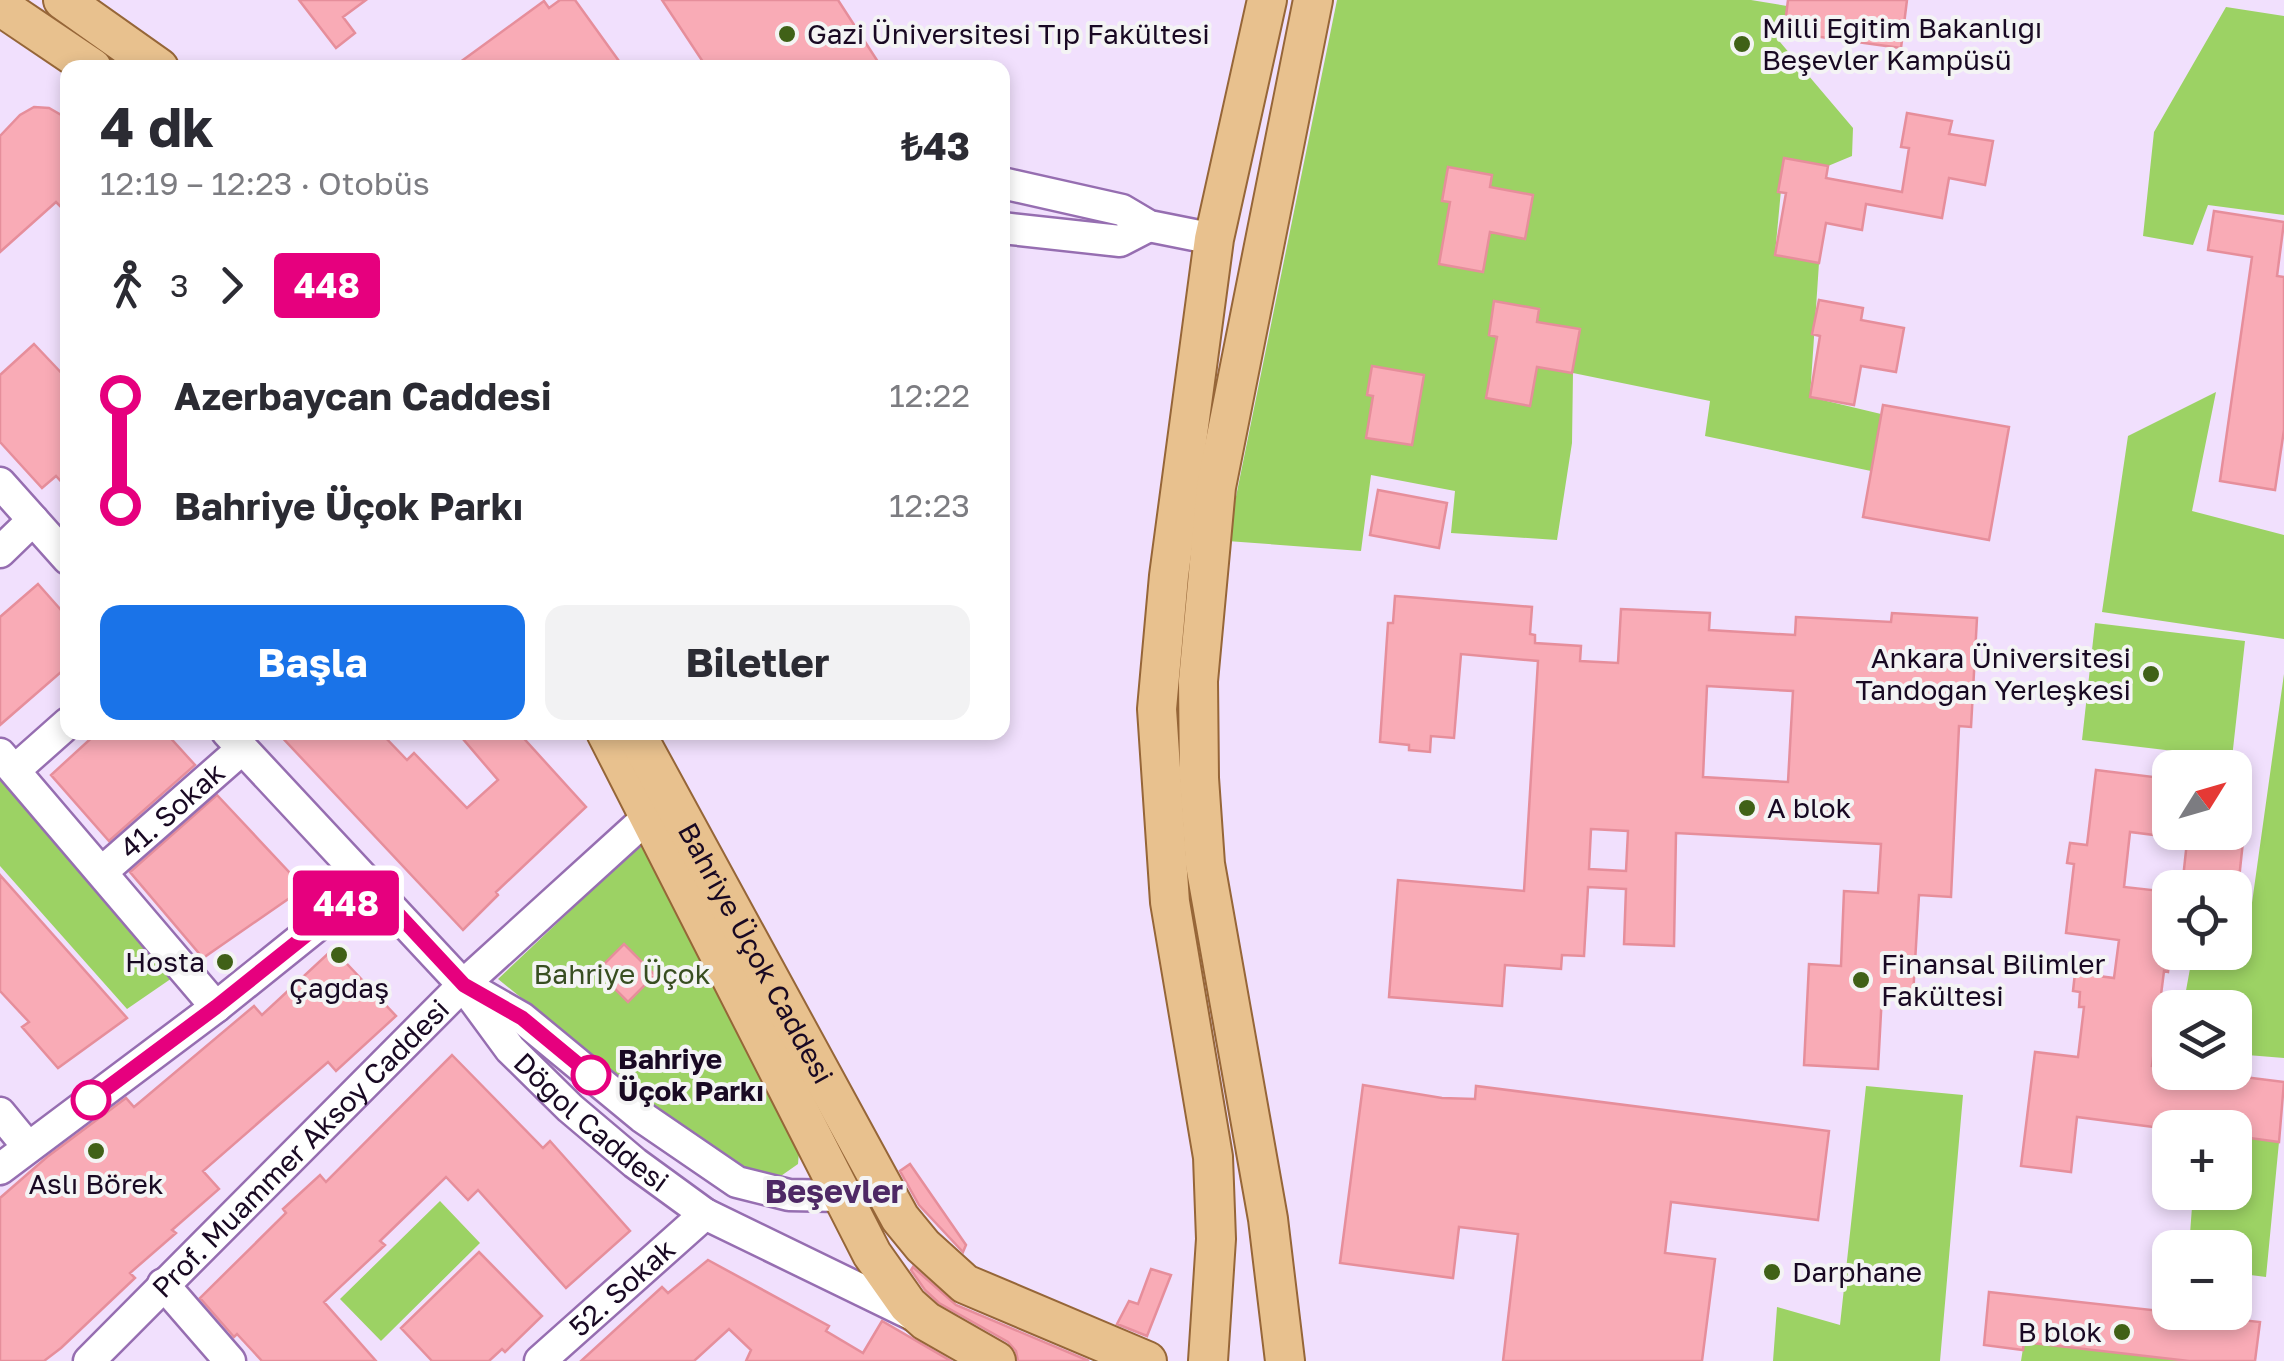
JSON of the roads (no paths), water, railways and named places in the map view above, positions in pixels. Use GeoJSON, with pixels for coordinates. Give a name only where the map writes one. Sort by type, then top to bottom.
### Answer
{"type":"FeatureCollection","features":[{"type":"Feature","properties":{"kind":"main road"},"geometry":{"type":"LineString","coordinates":[[63,0],[147,60]]}},
{"type":"Feature","properties":{"kind":"main road"},"geometry":{"type":"LineString","coordinates":[[1208,1361],[1216,1239],[1213,1157],[1170,902],[1157,709],[1168,576],[1214,239],[1266,0]]}},
{"type":"Feature","properties":{"kind":"main road"},"geometry":{"type":"LineString","coordinates":[[1285,1361],[1268,1219],[1204,864],[1198,778],[1198,681],[1216,486],[1314,0]]}},
{"type":"Feature","properties":{"kind":"main road"},"geometry":{"type":"LineString","coordinates":[[6,12],[80,60]]}},
{"type":"Feature","properties":{"kind":"main road","name":"Bahriye Üçok Caddesi"},"geometry":{"type":"LineString","coordinates":[[610,740],[842,1196]]}},
{"type":"Feature","properties":{"kind":"main road","name":"Bahriye Üçok Caddesi"},"geometry":{"type":"LineString","coordinates":[[639,740],[878,1176]]}},
{"type":"Feature","properties":{"kind":"main road"},"geometry":{"type":"LineString","coordinates":[[842,1196],[878,1176],[900,1218],[923,1246],[965,1284],[1147,1361]]}},
{"type":"Feature","properties":{"kind":"main road","name":"Dögol Caddesi"},"geometry":{"type":"LineString","coordinates":[[842,1196],[880,1266],[908,1305],[978,1357]]}},
{"type":"Feature","properties":{"kind":"street"},"geometry":{"type":"LineString","coordinates":[[1010,185],[1122,210],[1149,226],[1214,239]]}},
{"type":"Feature","properties":{"kind":"street"},"geometry":{"type":"LineString","coordinates":[[1010,229],[1120,241],[1149,226]]}},
{"type":"Feature","properties":{"kind":"street"},"geometry":{"type":"LineString","coordinates":[[0,483],[60,550]]}},
{"type":"Feature","properties":{"kind":"street"},"geometry":{"type":"LineString","coordinates":[[0,552],[33,520]]}},
{"type":"Feature","properties":{"kind":"street"},"geometry":{"type":"LineString","coordinates":[[60,729],[8,762],[216,1007]]}},
{"type":"Feature","properties":{"kind":"street"},"geometry":{"type":"LineString","coordinates":[[235,740],[464,985]]}},
{"type":"Feature","properties":{"kind":"street","name":"41. Sokak"},"geometry":{"type":"LineString","coordinates":[[103,871],[235,740]]}},
{"type":"Feature","properties":{"kind":"street","name":"Prof. Muammer Aksoy Caddesi"},"geometry":{"type":"LineString","coordinates":[[89,1361],[464,985],[649,816]]}},
{"type":"Feature","properties":{"kind":"street"},"geometry":{"type":"LineString","coordinates":[[0,1169],[216,1007],[370,884]]}},
{"type":"Feature","properties":{"kind":"street","name":"Dögol Caddesi"},"geometry":{"type":"LineString","coordinates":[[464,985],[522,1018],[642,1117],[737,1182],[789,1195],[842,1196]]}},
{"type":"Feature","properties":{"kind":"street","name":"Dögol Caddesi"},"geometry":{"type":"LineString","coordinates":[[464,985],[510,1049],[570,1108],[705,1214],[926,1321]]}},
{"type":"Feature","properties":{"kind":"street"},"geometry":{"type":"LineString","coordinates":[[0,1112],[28,1147]]}},
{"type":"Feature","properties":{"kind":"street","name":"52. Sokak"},"geometry":{"type":"LineString","coordinates":[[540,1361],[705,1214]]}},
{"type":"Feature","properties":{"kind":"street"},"geometry":{"type":"LineString","coordinates":[[163,1284],[230,1361]]}},
{"type":"Feature","properties":{"kind":"place","name":"Gazi Üniversitesi Tıp Fakültesi"},"geometry":{"type":"Point","coordinates":[787,34]}},
{"type":"Feature","properties":{"kind":"place","name":"Milli Eğitim Bakanlığı Beşevler Kampüsü"},"geometry":{"type":"Point","coordinates":[1742,44]}},
{"type":"Feature","properties":{"kind":"place","name":"Ankara Üniversitesi Tandoğan Yerleşkesi"},"geometry":{"type":"Point","coordinates":[2151,674]}},
{"type":"Feature","properties":{"kind":"place","name":"A blok"},"geometry":{"type":"Point","coordinates":[1747,808]}},
{"type":"Feature","properties":{"kind":"place","name":"Çağdaş"},"geometry":{"type":"Point","coordinates":[339,955]}},
{"type":"Feature","properties":{"kind":"place","name":"Hosta"},"geometry":{"type":"Point","coordinates":[225,962]}},
{"type":"Feature","properties":{"kind":"place","name":"Finansal Bilimler Fakültesi"},"geometry":{"type":"Point","coordinates":[1861,980]}},
{"type":"Feature","properties":{"kind":"place","name":"Bahriye Üçok Parkı"},"geometry":{"type":"Point","coordinates":[591,1075]}},
{"type":"Feature","properties":{"kind":"place","name":"Aslı Börek"},"geometry":{"type":"Point","coordinates":[96,1151]}},
{"type":"Feature","properties":{"kind":"place","name":"Darphane"},"geometry":{"type":"Point","coordinates":[1772,1272]}},
{"type":"Feature","properties":{"kind":"place","name":"B blok"},"geometry":{"type":"Point","coordinates":[2122,1332]}},
{"type":"Feature","properties":{"kind":"district","name":"Beşevler"},"geometry":{"type":"Point","coordinates":[834,1192]}},
{"type":"Feature","properties":{"kind":"park label","name":"Bahriye Üçok"},"geometry":{"type":"Point","coordinates":[622,974]}}]}
